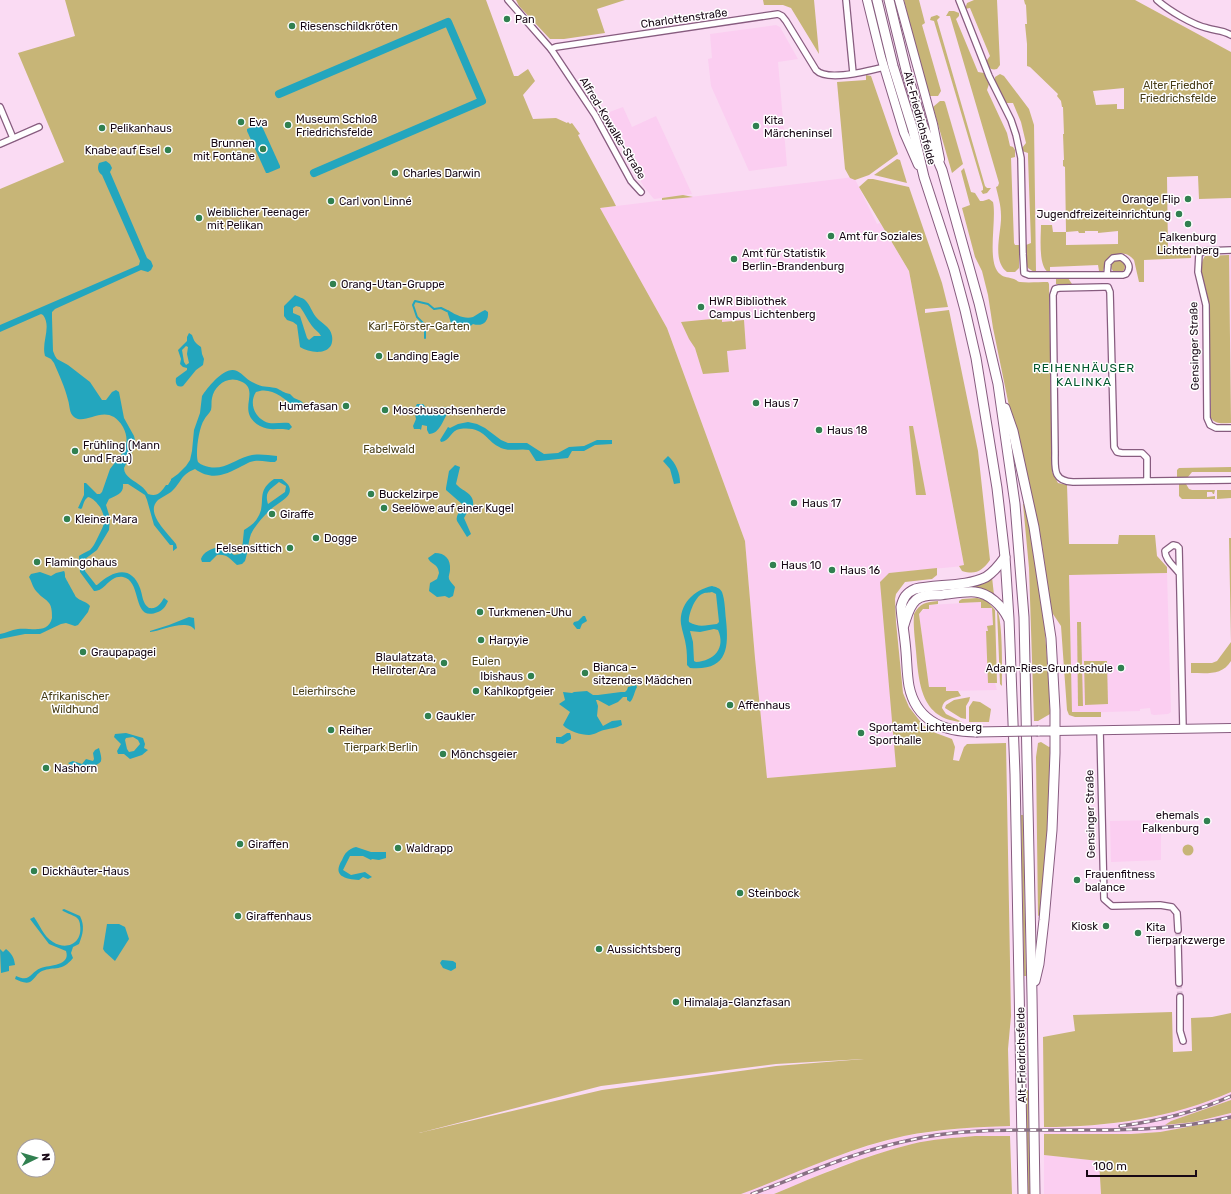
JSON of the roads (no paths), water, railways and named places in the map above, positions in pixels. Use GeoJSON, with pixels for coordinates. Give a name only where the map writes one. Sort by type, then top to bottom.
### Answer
{"type":"FeatureCollection","features":[{"type":"Feature","properties":{"kind":"main road","name":"Alt-Friedrichsfelde"},"geometry":{"type":"LineString","coordinates":[[867,0],[884,67],[904,133],[924,177]]}},
{"type":"Feature","properties":{"kind":"main road","name":"Alt-Friedrichsfelde"},"geometry":{"type":"LineString","coordinates":[[877,0],[893,66],[913,130],[924,177]]}},
{"type":"Feature","properties":{"kind":"main road","name":"Alt-Friedrichsfelde"},"geometry":{"type":"LineString","coordinates":[[889,0],[896,31],[923,126],[942,170]]}},
{"type":"Feature","properties":{"kind":"main road","name":"Alt-Friedrichsfelde"},"geometry":{"type":"LineString","coordinates":[[899,0],[933,124],[942,170]]}},
{"type":"Feature","properties":{"kind":"main road"},"geometry":{"type":"LineString","coordinates":[[942,170],[979,303],[998,384],[1013,431],[1034,527],[1051,638],[1055,731],[1052,830],[1039,964],[1032,996]]}},
{"type":"Feature","properties":{"kind":"main road"},"geometry":{"type":"LineString","coordinates":[[924,177],[954,269],[976,358],[997,488],[1006,557],[1015,782],[1023,1194]]}},
{"type":"Feature","properties":{"kind":"main road","name":"Alt-Friedrichsfelde"},"geometry":{"type":"LineString","coordinates":[[998,384],[1015,504],[1024,617],[1035,1194]]}},
{"type":"Feature","properties":{"kind":"main road"},"geometry":{"type":"LineString","coordinates":[[1006,557],[997,567],[980,579],[963,583],[919,588],[909,592],[903,598],[901,607],[909,685],[915,703],[923,714],[937,725],[946,729],[967,732],[1231,728]]}},
{"type":"Feature","properties":{"kind":"main road"},"geometry":{"type":"LineString","coordinates":[[904,626],[909,610],[917,600],[924,596],[975,592],[992,600],[1004,610],[1009,619]]}},
{"type":"Feature","properties":{"kind":"street","name":"Alfred-Kowalke-Straße"},"geometry":{"type":"LineString","coordinates":[[508,0],[551,50],[595,115],[631,181],[641,192]]}},
{"type":"Feature","properties":{"kind":"street"},"geometry":{"type":"LineString","coordinates":[[846,0],[853,73]]}},
{"type":"Feature","properties":{"kind":"street"},"geometry":{"type":"LineString","coordinates":[[959,0],[989,76],[1011,120],[1016,135],[1020,158],[1024,273],[1029,275],[1107,275]]}},
{"type":"Feature","properties":{"kind":"street"},"geometry":{"type":"LineString","coordinates":[[1157,0],[1167,9],[1206,28],[1223,31],[1231,35]]}},
{"type":"Feature","properties":{"kind":"street","name":"Charlottenstraße"},"geometry":{"type":"LineString","coordinates":[[551,50],[556,47],[778,14],[786,21],[818,72],[822,75],[829,76],[853,73],[884,67]]}},
{"type":"Feature","properties":{"kind":"street"},"geometry":{"type":"LineString","coordinates":[[0,107],[13,138]]}},
{"type":"Feature","properties":{"kind":"street"},"geometry":{"type":"LineString","coordinates":[[0,144],[39,127]]}},
{"type":"Feature","properties":{"kind":"street","name":"Gensinger Straße"},"geometry":{"type":"LineString","coordinates":[[1231,250],[1204,251],[1199,254],[1198,272],[1206,305],[1207,418],[1210,425],[1216,428],[1231,428]]}},
{"type":"Feature","properties":{"kind":"street"},"geometry":{"type":"LineString","coordinates":[[1147,481],[1147,458],[1142,454],[1117,452],[1114,447],[1110,292],[1108,288],[1103,287],[1055,289],[1052,295],[1056,472],[1059,479],[1072,482],[1231,480]]}},
{"type":"Feature","properties":{"kind":"street"},"geometry":{"type":"LineString","coordinates":[[1180,572],[1183,728]]}},
{"type":"Feature","properties":{"kind":"street","name":"Gensinger Straße"},"geometry":{"type":"LineString","coordinates":[[1100,730],[1104,899],[1112,906],[1160,905],[1172,907],[1177,913],[1178,930]]}},
{"type":"Feature","properties":{"kind":"street"},"geometry":{"type":"LineString","coordinates":[[1178,944],[1179,983]]}},
{"type":"Feature","properties":{"kind":"street"},"geometry":{"type":"LineString","coordinates":[[1180,997],[1180,1031],[1183,1041]]}},
{"type":"Feature","properties":{"kind":"water","name":"Brunnen mit Fontäne"},"geometry":{"type":"Polygon","coordinates":[[[261,124],[280,166],[280,168],[268,173],[266,173],[247,131],[247,129],[261,124]]]}},
{"type":"Feature","properties":{"kind":"water"},"geometry":{"type":"Polygon","coordinates":[[[106,161],[112,168],[110,172],[147,258],[151,261],[153,266],[148,272],[141,270],[55,309],[52,312],[53,351],[57,359],[68,365],[90,382],[102,400],[106,400],[112,392],[116,390],[119,392],[124,418],[134,436],[136,444],[124,468],[126,474],[151,495],[161,492],[166,485],[168,485],[171,479],[186,466],[190,460],[194,430],[200,413],[202,396],[217,378],[227,371],[237,371],[256,384],[276,388],[290,394],[303,403],[301,406],[295,407],[282,397],[272,392],[256,392],[253,406],[260,419],[269,423],[289,423],[292,427],[289,430],[268,429],[260,426],[252,420],[248,407],[249,388],[245,384],[233,379],[228,380],[224,381],[215,390],[212,398],[211,410],[202,423],[199,434],[197,447],[198,462],[202,465],[215,468],[251,455],[258,454],[277,456],[277,460],[275,462],[253,461],[230,472],[213,476],[201,473],[195,469],[186,474],[171,492],[158,500],[154,505],[154,511],[159,523],[176,544],[177,548],[173,551],[173,545],[170,545],[154,525],[145,495],[128,484],[123,484],[121,492],[109,499],[106,505],[110,518],[109,530],[97,550],[85,559],[85,571],[96,585],[115,573],[121,572],[132,575],[140,588],[144,602],[149,608],[157,607],[164,598],[168,601],[161,610],[150,614],[144,612],[140,607],[133,586],[129,580],[123,577],[114,578],[98,591],[94,591],[80,572],[79,556],[92,548],[104,524],[104,516],[100,507],[95,501],[88,497],[82,508],[78,508],[84,495],[84,483],[86,483],[97,494],[102,492],[110,469],[124,451],[126,445],[123,427],[117,419],[110,415],[79,419],[72,415],[65,390],[54,363],[51,359],[45,356],[44,345],[47,324],[43,315],[41,314],[0,332],[0,325],[139,265],[140,261],[102,175],[98,170],[99,163],[106,161]]]}},
{"type":"Feature","properties":{"kind":"water"},"geometry":{"type":"Polygon","coordinates":[[[295,295],[305,300],[316,317],[328,327],[332,336],[332,343],[330,347],[321,352],[316,352],[300,347],[297,325],[287,320],[284,316],[284,306],[295,295]],[[296,306],[293,308],[293,313],[300,316],[307,338],[309,340],[314,336],[321,336],[310,324],[300,307],[296,306]]]}},
{"type":"Feature","properties":{"kind":"water"},"geometry":{"type":"Polygon","coordinates":[[[448,310],[456,315],[470,318],[485,310],[488,312],[488,316],[486,321],[482,324],[473,324],[467,329],[458,328],[451,323],[448,310]]]}},
{"type":"Feature","properties":{"kind":"water"},"geometry":{"type":"Polygon","coordinates":[[[189,333],[192,335],[195,342],[201,347],[204,359],[203,365],[196,370],[183,386],[178,386],[176,384],[176,378],[187,370],[187,368],[180,364],[181,359],[178,350],[187,341],[189,333]],[[186,346],[182,350],[186,365],[189,363],[187,354],[188,347],[186,346]]]}},
{"type":"Feature","properties":{"kind":"water"},"geometry":{"type":"Polygon","coordinates":[[[417,404],[423,404],[429,411],[435,413],[443,407],[448,408],[449,410],[439,429],[429,434],[427,426],[422,425],[421,430],[414,429],[413,426],[416,419],[415,410],[417,404]]]}},
{"type":"Feature","properties":{"kind":"water"},"geometry":{"type":"Polygon","coordinates":[[[468,422],[485,428],[501,440],[508,443],[527,443],[544,454],[558,453],[569,447],[584,446],[597,440],[612,440],[612,444],[595,445],[584,451],[572,451],[568,458],[536,461],[529,450],[508,450],[501,448],[480,432],[475,430],[460,429],[454,431],[446,440],[441,442],[440,440],[448,427],[450,428],[458,424],[468,422]]]}},
{"type":"Feature","properties":{"kind":"water"},"geometry":{"type":"Polygon","coordinates":[[[668,456],[677,468],[680,483],[674,484],[670,469],[663,461],[668,456]]]}},
{"type":"Feature","properties":{"kind":"water"},"geometry":{"type":"Polygon","coordinates":[[[455,465],[460,467],[456,484],[470,495],[473,502],[473,506],[469,509],[464,518],[471,534],[467,537],[457,521],[462,504],[446,490],[449,471],[455,465]]]}},
{"type":"Feature","properties":{"kind":"water"},"geometry":{"type":"Polygon","coordinates":[[[274,479],[282,479],[288,485],[290,492],[261,519],[254,528],[250,537],[245,561],[242,564],[237,565],[228,557],[217,555],[210,562],[202,562],[201,559],[204,554],[216,548],[225,549],[234,555],[240,554],[242,550],[244,530],[254,523],[258,517],[262,507],[263,493],[268,484],[274,479]],[[279,482],[269,491],[267,496],[268,504],[285,492],[286,486],[279,482]]]}},
{"type":"Feature","properties":{"kind":"water"},"geometry":{"type":"Polygon","coordinates":[[[435,553],[442,554],[447,557],[450,566],[449,579],[455,587],[453,596],[449,598],[445,596],[437,597],[429,591],[430,583],[437,579],[439,573],[437,567],[428,558],[435,553]]]}},
{"type":"Feature","properties":{"kind":"water"},"geometry":{"type":"Polygon","coordinates":[[[64,571],[65,577],[76,597],[90,606],[88,612],[78,625],[75,626],[66,623],[40,634],[25,634],[0,639],[0,634],[18,629],[38,629],[47,627],[52,618],[52,610],[48,602],[36,591],[29,577],[31,574],[40,572],[51,576],[64,571]]]}},
{"type":"Feature","properties":{"kind":"water"},"geometry":{"type":"Polygon","coordinates":[[[712,586],[716,587],[722,592],[727,631],[726,649],[723,656],[712,666],[690,668],[687,665],[685,640],[681,624],[682,610],[689,599],[705,588],[712,586]],[[712,592],[703,593],[699,596],[691,611],[689,622],[703,626],[717,624],[719,622],[716,594],[712,592]],[[714,629],[700,632],[690,631],[693,642],[694,661],[696,662],[708,659],[717,652],[720,637],[718,630],[714,629]]]}},
{"type":"Feature","properties":{"kind":"water"},"geometry":{"type":"Polygon","coordinates":[[[585,616],[587,621],[582,624],[580,629],[577,629],[573,624],[585,616]]]}},
{"type":"Feature","properties":{"kind":"water"},"geometry":{"type":"Polygon","coordinates":[[[189,617],[194,618],[195,630],[186,625],[180,625],[150,632],[150,631],[189,617]]]}},
{"type":"Feature","properties":{"kind":"water"},"geometry":{"type":"Polygon","coordinates":[[[636,685],[637,687],[630,702],[627,700],[627,697],[623,697],[618,702],[609,706],[596,700],[598,706],[597,716],[603,726],[612,721],[621,720],[622,725],[589,735],[575,732],[563,725],[570,712],[559,704],[565,700],[563,692],[572,693],[587,691],[593,695],[598,695],[625,692],[628,687],[636,685]]]}},
{"type":"Feature","properties":{"kind":"water"},"geometry":{"type":"Polygon","coordinates":[[[126,733],[143,738],[145,744],[144,748],[148,750],[142,755],[130,759],[124,754],[118,754],[117,751],[121,744],[114,737],[115,734],[126,733]],[[133,737],[126,738],[125,740],[129,752],[134,751],[140,744],[138,740],[133,737]]]}},
{"type":"Feature","properties":{"kind":"water"},"geometry":{"type":"Polygon","coordinates":[[[567,733],[570,733],[571,739],[563,744],[556,743],[556,737],[561,737],[567,733]]]}},
{"type":"Feature","properties":{"kind":"water"},"geometry":{"type":"Polygon","coordinates":[[[99,748],[101,761],[95,766],[85,769],[78,769],[68,763],[73,761],[82,764],[86,759],[93,761],[93,753],[99,748]]]}},
{"type":"Feature","properties":{"kind":"water"},"geometry":{"type":"Polygon","coordinates":[[[356,847],[371,852],[386,852],[386,858],[379,860],[371,860],[363,856],[350,856],[343,870],[351,875],[365,872],[372,877],[368,879],[363,877],[359,880],[349,879],[339,873],[339,865],[344,855],[349,850],[356,847]]]}},
{"type":"Feature","properties":{"kind":"water"},"geometry":{"type":"Polygon","coordinates":[[[64,909],[80,916],[83,923],[79,944],[73,947],[71,953],[73,958],[62,967],[40,972],[28,983],[15,979],[16,976],[28,978],[41,968],[58,964],[65,960],[67,956],[66,951],[49,944],[30,919],[34,917],[44,934],[58,945],[64,946],[73,944],[79,937],[80,924],[77,918],[62,910],[64,909]]]}},
{"type":"Feature","properties":{"kind":"water"},"geometry":{"type":"Polygon","coordinates":[[[107,924],[119,924],[125,927],[129,939],[115,961],[103,949],[107,924]]]}},
{"type":"Feature","properties":{"kind":"water"},"geometry":{"type":"Polygon","coordinates":[[[0,949],[3,952],[6,949],[10,952],[15,965],[9,966],[9,971],[1,973],[0,949]]]}},
{"type":"Feature","properties":{"kind":"water"},"geometry":{"type":"Polygon","coordinates":[[[442,960],[453,961],[456,963],[456,968],[451,971],[443,968],[440,963],[442,960]]]}},
{"type":"Feature","properties":{"kind":"waterway"},"geometry":{"type":"LineString","coordinates":[[279,94],[448,22],[482,101],[314,173]]}},
{"type":"Feature","properties":{"kind":"waterway"},"geometry":{"type":"LineString","coordinates":[[425,338],[425,325],[417,317],[413,305],[415,301],[428,304],[434,309],[441,308],[447,311]]}},
{"type":"Feature","properties":{"kind":"tunnel"},"geometry":{"type":"LineString","coordinates":[[1178,930],[1178,943]]}},
{"type":"Feature","properties":{"kind":"tunnel"},"geometry":{"type":"LineString","coordinates":[[1179,983],[1180,997]]}},
{"type":"Feature","properties":{"kind":"railway"},"geometry":{"type":"LineString","coordinates":[[1120,1126],[1177,1115],[1204,1107],[1231,1096]]}},
{"type":"Feature","properties":{"kind":"railway"},"geometry":{"type":"LineString","coordinates":[[752,1194],[867,1151],[934,1135],[1012,1130],[1138,1129],[1169,1127],[1231,1117]]}},
{"type":"Feature","properties":{"kind":"place","name":"Pan"},"geometry":{"type":"Point","coordinates":[507,19]}},
{"type":"Feature","properties":{"kind":"place","name":"Riesenschildkröten"},"geometry":{"type":"Point","coordinates":[292,26]}},
{"type":"Feature","properties":{"kind":"place","name":"Eva"},"geometry":{"type":"Point","coordinates":[241,122]}},
{"type":"Feature","properties":{"kind":"place","name":"Museum Schloß Friedrichsfelde"},"geometry":{"type":"Point","coordinates":[288,125]}},
{"type":"Feature","properties":{"kind":"place","name":"Kita Märcheninsel"},"geometry":{"type":"Point","coordinates":[756,126]}},
{"type":"Feature","properties":{"kind":"place","name":"Pelikanhaus"},"geometry":{"type":"Point","coordinates":[102,128]}},
{"type":"Feature","properties":{"kind":"place","name":"Brunnen mit Fontäne"},"geometry":{"type":"Point","coordinates":[263,149]}},
{"type":"Feature","properties":{"kind":"place","name":"Knabe auf Esel"},"geometry":{"type":"Point","coordinates":[168,150]}},
{"type":"Feature","properties":{"kind":"place","name":"Charles Darwin"},"geometry":{"type":"Point","coordinates":[395,173]}},
{"type":"Feature","properties":{"kind":"place","name":"Orange Flip"},"geometry":{"type":"Point","coordinates":[1188,199]}},
{"type":"Feature","properties":{"kind":"place","name":"Carl von Linné"},"geometry":{"type":"Point","coordinates":[331,201]}},
{"type":"Feature","properties":{"kind":"place","name":"Jugendfreizeiteinrichtung"},"geometry":{"type":"Point","coordinates":[1179,214]}},
{"type":"Feature","properties":{"kind":"place","name":"Weiblicher Teenager mit Pelikan"},"geometry":{"type":"Point","coordinates":[199,218]}},
{"type":"Feature","properties":{"kind":"place","name":"Falkenburg Lichtenberg"},"geometry":{"type":"Point","coordinates":[1188,224]}},
{"type":"Feature","properties":{"kind":"place","name":"Amt für Soziales"},"geometry":{"type":"Point","coordinates":[831,236]}},
{"type":"Feature","properties":{"kind":"place","name":"Amt für Statistik Berlin-Brandenburg"},"geometry":{"type":"Point","coordinates":[734,259]}},
{"type":"Feature","properties":{"kind":"place","name":"Orang-Utan-Gruppe"},"geometry":{"type":"Point","coordinates":[333,284]}},
{"type":"Feature","properties":{"kind":"place","name":"HWR Bibliothek Campus Lichtenberg"},"geometry":{"type":"Point","coordinates":[701,307]}},
{"type":"Feature","properties":{"kind":"place","name":"Landing Eagle"},"geometry":{"type":"Point","coordinates":[379,356]}},
{"type":"Feature","properties":{"kind":"place","name":"Haus 7"},"geometry":{"type":"Point","coordinates":[756,403]}},
{"type":"Feature","properties":{"kind":"place","name":"Humefasan"},"geometry":{"type":"Point","coordinates":[346,406]}},
{"type":"Feature","properties":{"kind":"place","name":"Moschusochsenherde"},"geometry":{"type":"Point","coordinates":[385,410]}},
{"type":"Feature","properties":{"kind":"place","name":"Haus 18"},"geometry":{"type":"Point","coordinates":[819,430]}},
{"type":"Feature","properties":{"kind":"place","name":"Frühling (Mann und Frau)"},"geometry":{"type":"Point","coordinates":[75,451]}},
{"type":"Feature","properties":{"kind":"place","name":"Buckelzirpe"},"geometry":{"type":"Point","coordinates":[371,494]}},
{"type":"Feature","properties":{"kind":"place","name":"Haus 17"},"geometry":{"type":"Point","coordinates":[794,503]}},
{"type":"Feature","properties":{"kind":"place","name":"Seelöwe auf einer Kugel"},"geometry":{"type":"Point","coordinates":[384,508]}},
{"type":"Feature","properties":{"kind":"place","name":"Giraffe"},"geometry":{"type":"Point","coordinates":[272,514]}},
{"type":"Feature","properties":{"kind":"place","name":"Kleiner Mara"},"geometry":{"type":"Point","coordinates":[67,519]}},
{"type":"Feature","properties":{"kind":"place","name":"Dogge"},"geometry":{"type":"Point","coordinates":[316,538]}},
{"type":"Feature","properties":{"kind":"place","name":"Felsensittich"},"geometry":{"type":"Point","coordinates":[290,548]}},
{"type":"Feature","properties":{"kind":"place","name":"Flamingohaus"},"geometry":{"type":"Point","coordinates":[37,562]}},
{"type":"Feature","properties":{"kind":"place","name":"Haus 10"},"geometry":{"type":"Point","coordinates":[773,565]}},
{"type":"Feature","properties":{"kind":"place","name":"Haus 16"},"geometry":{"type":"Point","coordinates":[832,570]}},
{"type":"Feature","properties":{"kind":"place","name":"Turkmenen-Uhu"},"geometry":{"type":"Point","coordinates":[480,612]}},
{"type":"Feature","properties":{"kind":"place","name":"Harpyie"},"geometry":{"type":"Point","coordinates":[481,640]}},
{"type":"Feature","properties":{"kind":"place","name":"Graupapagei"},"geometry":{"type":"Point","coordinates":[83,652]}},
{"type":"Feature","properties":{"kind":"place","name":"Blaulatzata, Hellroter Ara"},"geometry":{"type":"Point","coordinates":[444,663]}},
{"type":"Feature","properties":{"kind":"place","name":"Adam-Ries-Grundschule"},"geometry":{"type":"Point","coordinates":[1121,668]}},
{"type":"Feature","properties":{"kind":"place","name":"Bianca – sitzendes Mädchen"},"geometry":{"type":"Point","coordinates":[585,673]}},
{"type":"Feature","properties":{"kind":"place","name":"Ibishaus"},"geometry":{"type":"Point","coordinates":[531,676]}},
{"type":"Feature","properties":{"kind":"place","name":"Kahlkopfgeier"},"geometry":{"type":"Point","coordinates":[476,691]}},
{"type":"Feature","properties":{"kind":"place","name":"Affenhaus"},"geometry":{"type":"Point","coordinates":[730,705]}},
{"type":"Feature","properties":{"kind":"place","name":"Gaukler"},"geometry":{"type":"Point","coordinates":[428,716]}},
{"type":"Feature","properties":{"kind":"place","name":"Reiher"},"geometry":{"type":"Point","coordinates":[331,730]}},
{"type":"Feature","properties":{"kind":"place","name":"Sportamt Lichtenberg Sporthalle"},"geometry":{"type":"Point","coordinates":[861,733]}},
{"type":"Feature","properties":{"kind":"place","name":"Mönchsgeier"},"geometry":{"type":"Point","coordinates":[443,754]}},
{"type":"Feature","properties":{"kind":"place","name":"Nashorn"},"geometry":{"type":"Point","coordinates":[46,768]}},
{"type":"Feature","properties":{"kind":"place","name":"ehemals Falkenburg"},"geometry":{"type":"Point","coordinates":[1207,821]}},
{"type":"Feature","properties":{"kind":"place","name":"Giraffen"},"geometry":{"type":"Point","coordinates":[240,844]}},
{"type":"Feature","properties":{"kind":"place","name":"Waldrapp"},"geometry":{"type":"Point","coordinates":[398,848]}},
{"type":"Feature","properties":{"kind":"place","name":"Dickhäuter-Haus"},"geometry":{"type":"Point","coordinates":[34,871]}},
{"type":"Feature","properties":{"kind":"place","name":"Frauenfitness balance"},"geometry":{"type":"Point","coordinates":[1077,880]}},
{"type":"Feature","properties":{"kind":"place","name":"Steinbock"},"geometry":{"type":"Point","coordinates":[740,893]}},
{"type":"Feature","properties":{"kind":"place","name":"Giraffenhaus"},"geometry":{"type":"Point","coordinates":[238,916]}},
{"type":"Feature","properties":{"kind":"place","name":"Kiosk"},"geometry":{"type":"Point","coordinates":[1106,926]}},
{"type":"Feature","properties":{"kind":"place","name":"Kita Tierparkzwerge"},"geometry":{"type":"Point","coordinates":[1138,933]}},
{"type":"Feature","properties":{"kind":"place","name":"Aussichtsberg"},"geometry":{"type":"Point","coordinates":[599,949]}},
{"type":"Feature","properties":{"kind":"place","name":"Himalaja-Glanzfasan"},"geometry":{"type":"Point","coordinates":[676,1002]}},
{"type":"Feature","properties":{"kind":"district","name":"REIHENHÄUSER KALINKA"},"geometry":{"type":"Point","coordinates":[1084,375]}},
{"type":"Feature","properties":{"kind":"park label","name":"Alter Friedhof Friedrichsfelde"},"geometry":{"type":"Point","coordinates":[1178,91]}},
{"type":"Feature","properties":{"kind":"park label","name":"Karl-Förster-Garten"},"geometry":{"type":"Point","coordinates":[419,326]}},
{"type":"Feature","properties":{"kind":"park label","name":"Fabelwald"},"geometry":{"type":"Point","coordinates":[389,449]}},
{"type":"Feature","properties":{"kind":"park label","name":"Eulen"},"geometry":{"type":"Point","coordinates":[486,661]}},
{"type":"Feature","properties":{"kind":"park label","name":"Leierhirsche"},"geometry":{"type":"Point","coordinates":[324,691]}},
{"type":"Feature","properties":{"kind":"park label","name":"Afrikanischer Wildhund"},"geometry":{"type":"Point","coordinates":[75,702]}},
{"type":"Feature","properties":{"kind":"park label","name":"Tierpark Berlin"},"geometry":{"type":"Point","coordinates":[381,747]}}]}
